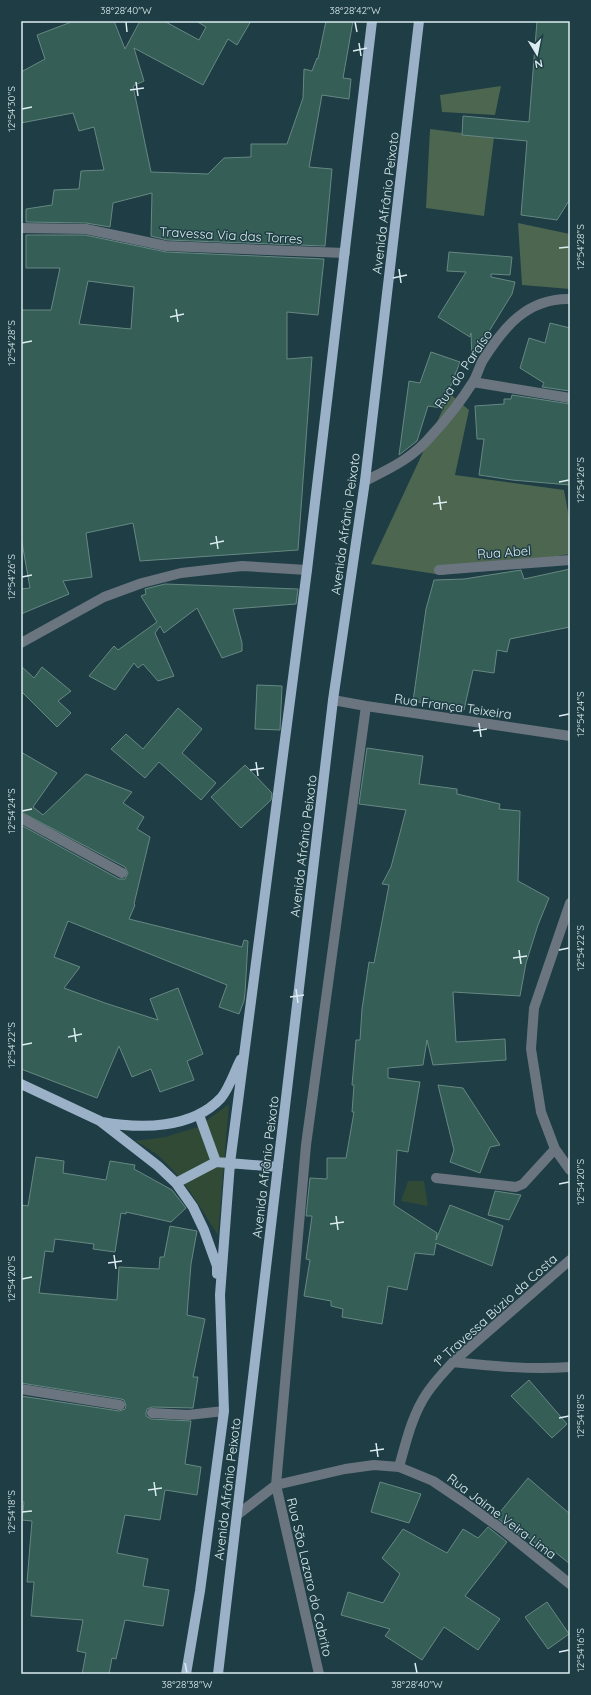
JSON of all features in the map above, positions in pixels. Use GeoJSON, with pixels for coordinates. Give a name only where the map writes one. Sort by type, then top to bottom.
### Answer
{"type":"FeatureCollection","features":[{"type":"Feature","properties":{"kind":"main road","name":"Avenida Afrânio Peixoto"},"geometry":{"type":"LineString","coordinates":[[186,1674],[200,1591],[224,1411],[220,1295],[230,1162],[307,570],[372,21]]}},
{"type":"Feature","properties":{"kind":"main road","name":"Avenida Afrânio Peixoto"},"geometry":{"type":"LineString","coordinates":[[218,1674],[333,700],[365,481],[419,21]]}},
{"type":"Feature","properties":{"kind":"main road"},"geometry":{"type":"LineString","coordinates":[[100,1122],[123,1126],[150,1126],[164,1125],[199,1115],[221,1097],[244,1054]]}},
{"type":"Feature","properties":{"kind":"main road"},"geometry":{"type":"LineString","coordinates":[[21,1084],[100,1122],[158,1166],[176,1183],[193,1207],[204,1230],[217,1266],[220,1295]]}},
{"type":"Feature","properties":{"kind":"main road"},"geometry":{"type":"LineString","coordinates":[[199,1115],[216,1162]]}},
{"type":"Feature","properties":{"kind":"main road"},"geometry":{"type":"LineString","coordinates":[[176,1183],[216,1162],[278,1167]]}},
{"type":"Feature","properties":{"kind":"street","name":"Travessa Via das Torres"},"geometry":{"type":"LineString","coordinates":[[21,228],[86,228],[166,246],[345,253]]}},
{"type":"Feature","properties":{"kind":"street","name":"Rua do Paraíso"},"geometry":{"type":"LineString","coordinates":[[365,481],[405,461],[432,436],[473,382],[483,361],[509,325],[526,310],[543,302],[570,299]]}},
{"type":"Feature","properties":{"kind":"street"},"geometry":{"type":"LineString","coordinates":[[473,382],[570,398]]}},
{"type":"Feature","properties":{"kind":"street","name":"Rua Abel"},"geometry":{"type":"LineString","coordinates":[[439,570],[570,560]]}},
{"type":"Feature","properties":{"kind":"street"},"geometry":{"type":"LineString","coordinates":[[21,642],[104,597],[150,581],[181,573],[242,566],[307,570]]}},
{"type":"Feature","properties":{"kind":"street","name":"Rua França Teixeira"},"geometry":{"type":"LineString","coordinates":[[333,700],[570,736]]}},
{"type":"Feature","properties":{"kind":"street","name":"Rua São Lazaro do Cabrito"},"geometry":{"type":"LineString","coordinates":[[319,1674],[276,1485],[306,1145],[366,706]]}},
{"type":"Feature","properties":{"kind":"street"},"geometry":{"type":"LineString","coordinates":[[21,818],[122,873]]}},
{"type":"Feature","properties":{"kind":"street"},"geometry":{"type":"LineString","coordinates":[[570,903],[534,1008],[531,1049],[541,1112],[555,1149],[570,1170]]}},
{"type":"Feature","properties":{"kind":"street"},"geometry":{"type":"LineString","coordinates":[[436,1178],[516,1187],[523,1184],[555,1149]]}},
{"type":"Feature","properties":{"kind":"street","name":"1ª Travessa Búzio da Costa"},"geometry":{"type":"LineString","coordinates":[[399,1467],[414,1418],[427,1393],[453,1362],[570,1260]]}},
{"type":"Feature","properties":{"kind":"street"},"geometry":{"type":"LineString","coordinates":[[453,1362],[509,1368],[546,1369],[570,1367]]}},
{"type":"Feature","properties":{"kind":"street"},"geometry":{"type":"LineString","coordinates":[[21,1389],[120,1405]]}},
{"type":"Feature","properties":{"kind":"street"},"geometry":{"type":"LineString","coordinates":[[152,1413],[188,1415],[224,1411]]}},
{"type":"Feature","properties":{"kind":"street","name":"Rua Jaime Veira Lima"},"geometry":{"type":"LineString","coordinates":[[236,1516],[276,1485],[345,1469],[374,1465],[399,1467],[433,1481],[503,1530],[569,1580]]}},
{"type":"Feature","properties":{"kind":"green space"},"geometry":{"type":"Polygon","coordinates":[[[501,86],[495,115],[442,112],[440,95],[501,86]]]}},
{"type":"Feature","properties":{"kind":"green space"},"geometry":{"type":"Polygon","coordinates":[[[430,129],[494,137],[484,216],[426,208],[430,129]]]}},
{"type":"Feature","properties":{"kind":"green space"},"geometry":{"type":"Polygon","coordinates":[[[518,223],[570,234],[570,289],[522,285],[518,223]]]}},
{"type":"Feature","properties":{"kind":"green space"},"geometry":{"type":"Polygon","coordinates":[[[450,394],[469,410],[455,475],[564,490],[570,523],[570,554],[442,575],[371,564],[450,394]]]}},
{"type":"Feature","properties":{"kind":"green space"},"geometry":{"type":"Polygon","coordinates":[[[229,1104],[218,1235],[192,1195],[172,1169],[161,1158],[135,1141],[165,1137],[198,1127],[229,1104]]]}},
{"type":"Feature","properties":{"kind":"green space"},"geometry":{"type":"Polygon","coordinates":[[[408,1181],[424,1181],[428,1206],[401,1201],[408,1181]]]}},
{"type":"Feature","properties":{"kind":"building"},"geometry":{"type":"Polygon","coordinates":[[[74,21],[114,21],[125,49],[140,21],[164,21],[199,40],[206,27],[196,21],[251,21],[237,45],[228,39],[203,85],[134,48],[144,81],[133,86],[151,172],[208,174],[224,158],[251,157],[251,144],[287,144],[303,98],[304,69],[312,71],[317,58],[318,59],[326,21],[353,21],[343,78],[351,79],[349,99],[322,95],[309,167],[332,169],[325,246],[167,240],[151,236],[152,193],[113,203],[110,227],[86,223],[26,222],[26,209],[52,205],[54,190],[79,189],[81,171],[104,170],[94,127],[79,131],[73,113],[21,123],[21,72],[45,59],[37,35],[74,21]]]}},
{"type":"Feature","properties":{"kind":"building"},"geometry":{"type":"Polygon","coordinates":[[[537,21],[570,21],[570,199],[557,220],[521,215],[527,141],[462,135],[463,116],[529,122],[537,21]]]}},
{"type":"Feature","properties":{"kind":"building"},"geometry":{"type":"Polygon","coordinates":[[[26,235],[85,235],[166,252],[324,259],[318,315],[287,312],[287,359],[312,357],[298,550],[140,561],[133,523],[86,533],[92,577],[63,581],[69,594],[21,614],[21,589],[30,588],[21,537],[21,310],[51,310],[60,268],[26,268],[26,235]],[[88,281],[79,324],[131,329],[134,287],[88,281]]]}},
{"type":"Feature","properties":{"kind":"building"},"geometry":{"type":"Polygon","coordinates":[[[449,252],[512,257],[510,275],[491,274],[491,277],[515,282],[512,294],[472,359],[471,333],[470,337],[438,317],[466,272],[447,271],[449,252]]]}},
{"type":"Feature","properties":{"kind":"building"},"geometry":{"type":"Polygon","coordinates":[[[550,323],[570,328],[570,391],[542,387],[544,383],[520,368],[529,338],[545,343],[550,323]]]}},
{"type":"Feature","properties":{"kind":"building"},"geometry":{"type":"Polygon","coordinates":[[[431,352],[460,362],[442,408],[428,406],[417,441],[399,455],[409,381],[420,383],[431,352]]]}},
{"type":"Feature","properties":{"kind":"building"},"geometry":{"type":"Polygon","coordinates":[[[512,395],[570,404],[570,485],[512,480],[479,475],[484,439],[477,439],[475,406],[504,404],[504,399],[511,399],[512,395]]]}},
{"type":"Feature","properties":{"kind":"building"},"geometry":{"type":"Polygon","coordinates":[[[570,569],[570,627],[510,639],[507,652],[497,650],[494,673],[473,670],[464,710],[413,701],[426,609],[434,580],[464,579],[521,570],[524,579],[570,569]]]}},
{"type":"Feature","properties":{"kind":"building"},"geometry":{"type":"Polygon","coordinates":[[[165,584],[298,589],[296,604],[233,609],[242,643],[242,651],[222,658],[197,608],[164,633],[160,626],[155,633],[174,676],[158,681],[143,664],[138,668],[134,663],[115,690],[89,676],[114,646],[118,650],[157,622],[141,596],[146,594],[145,589],[165,584]]]}},
{"type":"Feature","properties":{"kind":"building"},"geometry":{"type":"Polygon","coordinates":[[[21,666],[34,678],[42,667],[71,691],[58,701],[71,713],[57,727],[21,691],[21,666]]]}},
{"type":"Feature","properties":{"kind":"building"},"geometry":{"type":"Polygon","coordinates":[[[257,685],[282,686],[280,730],[255,729],[257,685]]]}},
{"type":"Feature","properties":{"kind":"building"},"geometry":{"type":"Polygon","coordinates":[[[178,708],[202,729],[182,753],[216,783],[201,800],[159,762],[145,778],[111,749],[126,734],[143,749],[178,708]]]}},
{"type":"Feature","properties":{"kind":"building"},"geometry":{"type":"Polygon","coordinates":[[[367,748],[423,756],[419,784],[457,789],[457,794],[500,804],[499,809],[520,811],[518,881],[549,898],[538,925],[526,963],[520,996],[453,992],[456,1042],[505,1039],[506,1060],[433,1065],[427,1040],[423,1065],[388,1068],[388,1078],[420,1082],[408,1152],[397,1150],[394,1205],[437,1233],[436,1240],[450,1205],[503,1226],[492,1266],[436,1243],[434,1255],[415,1253],[407,1290],[388,1286],[382,1324],[342,1317],[343,1309],[331,1306],[331,1301],[304,1296],[310,1260],[306,1259],[312,1216],[306,1216],[310,1178],[327,1179],[327,1158],[346,1158],[354,1112],[352,1112],[354,1085],[352,1085],[356,1040],[360,1040],[362,1009],[369,962],[374,963],[389,885],[382,884],[391,867],[406,810],[359,804],[367,748]]]}},
{"type":"Feature","properties":{"kind":"building"},"geometry":{"type":"Polygon","coordinates":[[[21,752],[57,773],[33,807],[43,815],[86,774],[132,792],[123,803],[144,817],[137,829],[150,837],[135,905],[129,919],[242,947],[244,940],[248,941],[245,993],[244,1001],[239,1014],[219,1007],[227,985],[68,921],[54,957],[80,967],[64,988],[158,1020],[150,999],[178,988],[203,1054],[187,1061],[194,1080],[160,1092],[151,1069],[132,1077],[119,1046],[97,1098],[21,1069],[21,825],[119,879],[125,879],[128,873],[125,867],[21,812],[21,752]]]}},
{"type":"Feature","properties":{"kind":"building"},"geometry":{"type":"Polygon","coordinates":[[[245,765],[272,793],[271,800],[241,828],[211,797],[245,765]]]}},
{"type":"Feature","properties":{"kind":"building"},"geometry":{"type":"Polygon","coordinates":[[[438,1085],[463,1088],[500,1145],[490,1147],[480,1173],[450,1162],[454,1150],[438,1085]]]}},
{"type":"Feature","properties":{"kind":"building"},"geometry":{"type":"Polygon","coordinates":[[[36,1157],[64,1161],[63,1173],[106,1180],[110,1161],[135,1165],[134,1169],[172,1190],[186,1208],[171,1222],[126,1212],[126,1214],[121,1213],[115,1252],[93,1249],[94,1244],[55,1239],[53,1252],[45,1251],[39,1293],[117,1300],[119,1267],[159,1269],[160,1257],[164,1257],[170,1226],[197,1231],[191,1264],[187,1315],[205,1319],[193,1377],[198,1377],[193,1408],[152,1407],[147,1409],[146,1416],[151,1419],[191,1421],[185,1464],[201,1467],[197,1495],[165,1490],[160,1520],[125,1515],[117,1553],[148,1559],[143,1586],[169,1590],[163,1626],[125,1620],[116,1659],[112,1658],[109,1674],[82,1674],[86,1653],[77,1651],[83,1620],[31,1616],[34,1582],[27,1582],[32,1521],[22,1520],[24,1502],[21,1502],[21,1396],[119,1411],[125,1409],[126,1406],[124,1400],[121,1399],[21,1383],[21,1205],[28,1206],[36,1157]]]}},
{"type":"Feature","properties":{"kind":"building"},"geometry":{"type":"Polygon","coordinates":[[[495,1191],[521,1195],[509,1220],[488,1215],[495,1191]]]}},
{"type":"Feature","properties":{"kind":"building"},"geometry":{"type":"Polygon","coordinates":[[[529,1380],[567,1424],[552,1438],[511,1396],[529,1380]]]}},
{"type":"Feature","properties":{"kind":"building"},"geometry":{"type":"Polygon","coordinates":[[[528,1478],[570,1514],[570,1564],[555,1552],[551,1556],[523,1533],[521,1536],[496,1517],[528,1478]]]}},
{"type":"Feature","properties":{"kind":"building"},"geometry":{"type":"Polygon","coordinates":[[[380,1482],[421,1494],[409,1523],[371,1512],[380,1482]]]}},
{"type":"Feature","properties":{"kind":"building"},"geometry":{"type":"Polygon","coordinates":[[[488,1527],[507,1542],[465,1596],[500,1619],[478,1650],[444,1627],[422,1660],[385,1636],[390,1629],[341,1615],[348,1592],[383,1603],[400,1574],[382,1558],[403,1529],[447,1553],[463,1529],[478,1538],[488,1527]]]}},
{"type":"Feature","properties":{"kind":"building"},"geometry":{"type":"Polygon","coordinates":[[[547,1602],[569,1634],[548,1649],[525,1617],[547,1602]]]}}]}
